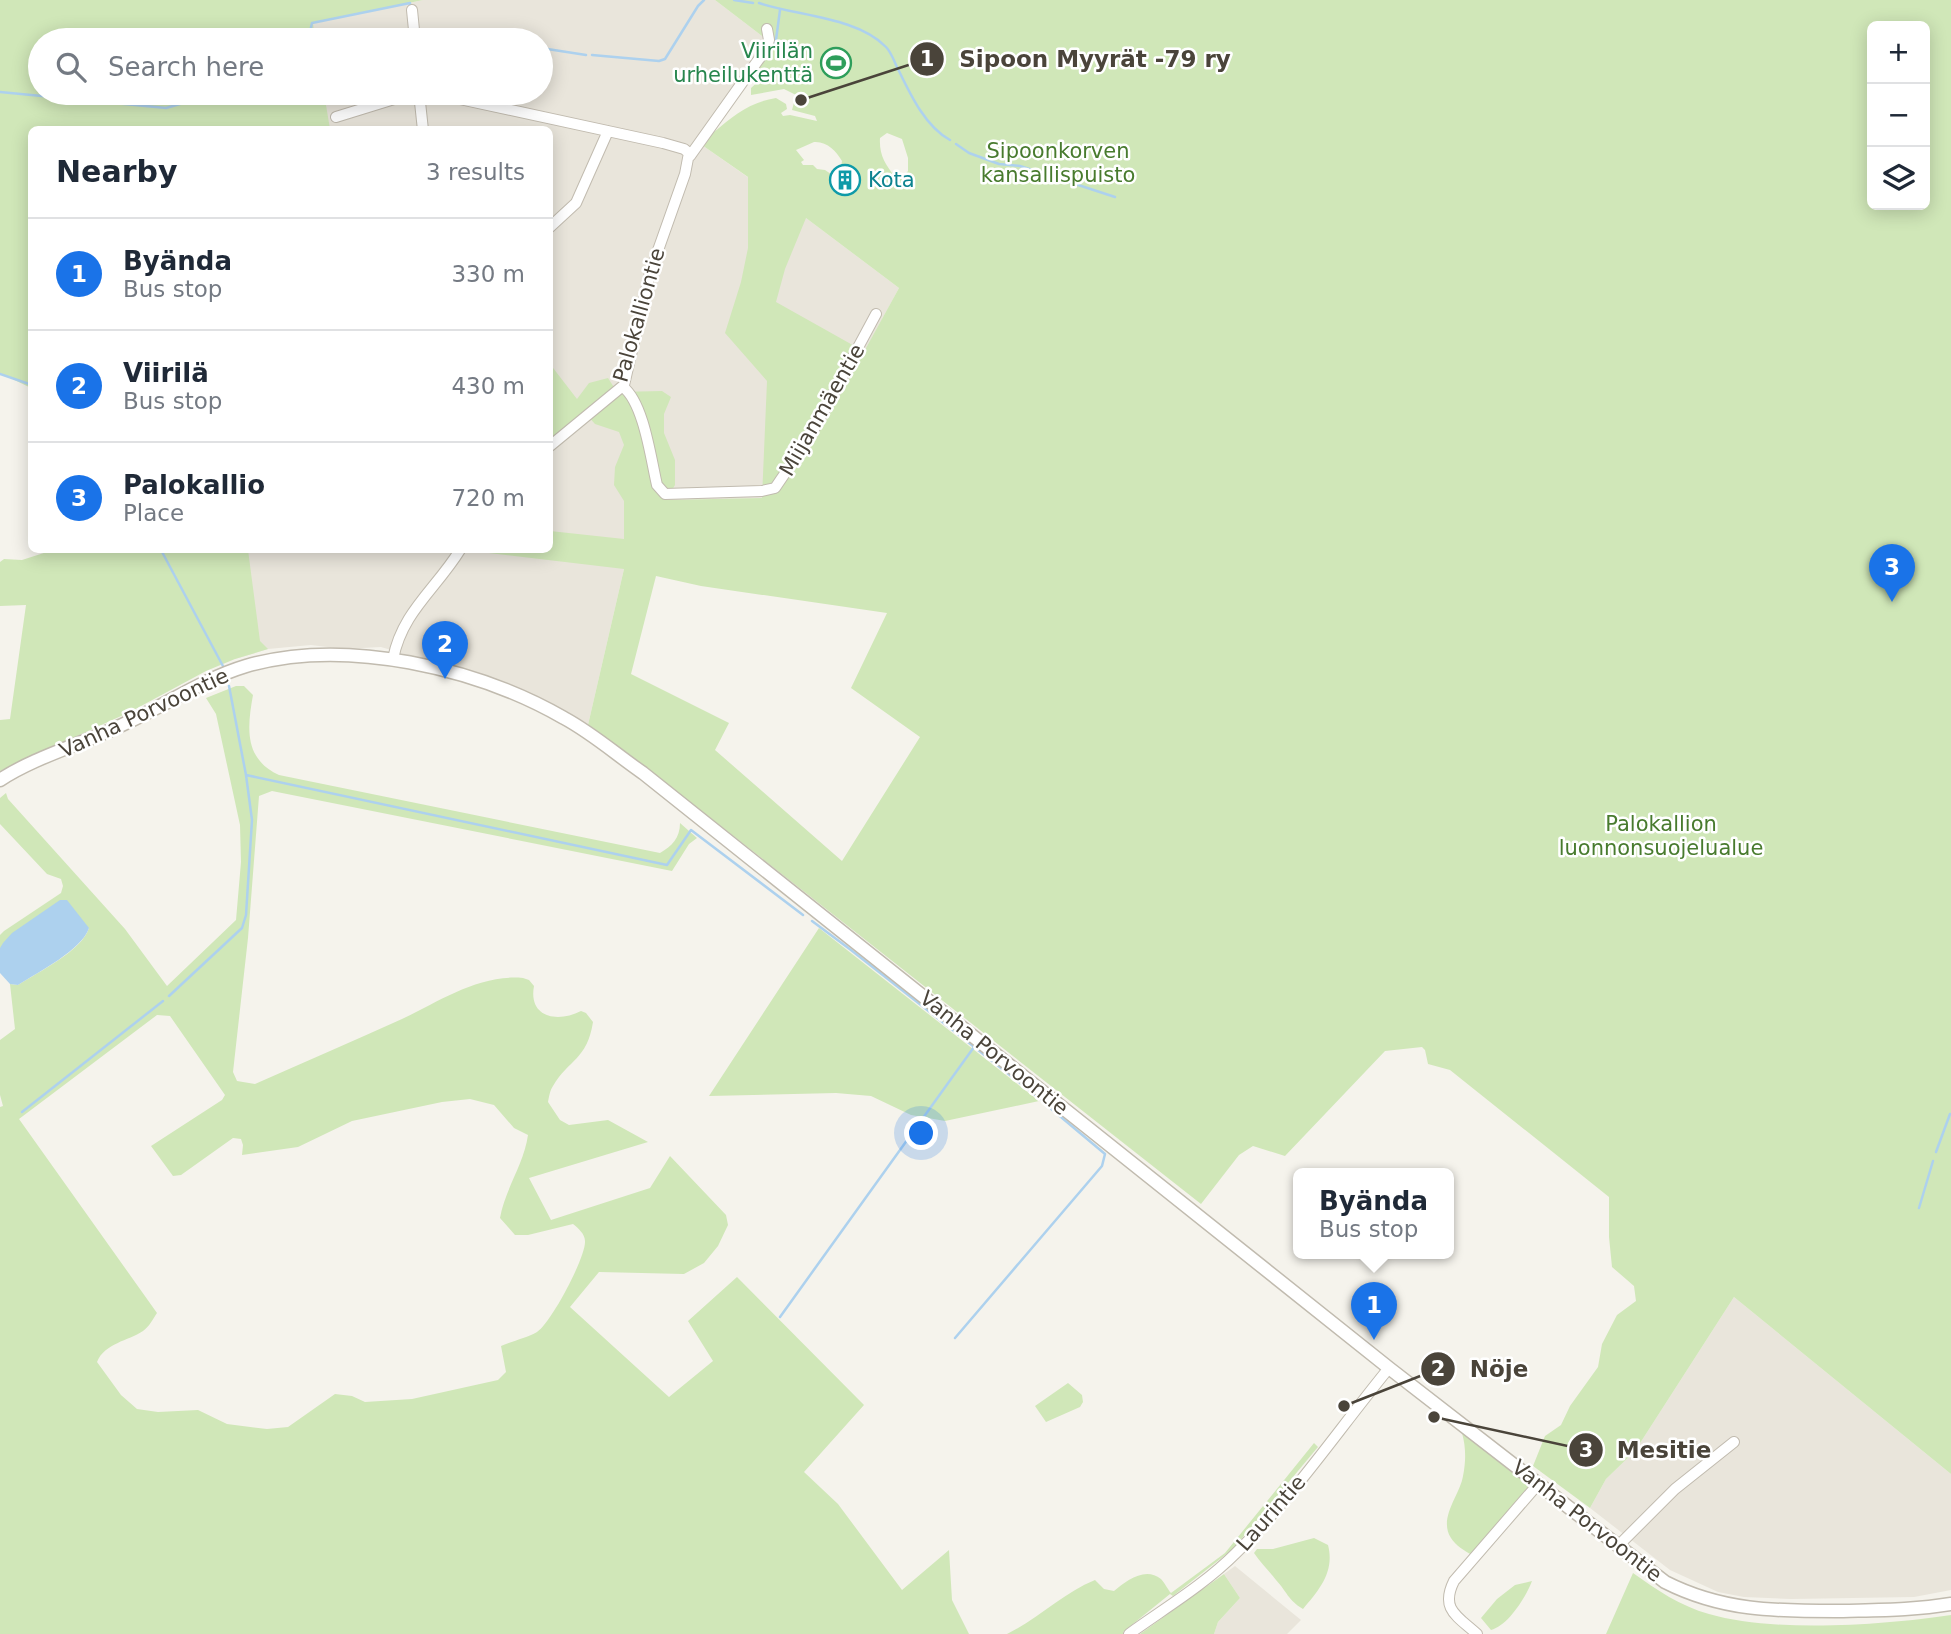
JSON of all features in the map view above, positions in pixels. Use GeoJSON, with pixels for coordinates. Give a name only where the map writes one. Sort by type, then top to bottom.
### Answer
{"type":"FeatureCollection","features":[{"type":"Feature","properties":{"kind":"street"},"geometry":{"type":"LineString","coordinates":[[412,10],[414,28]]}},
{"type":"Feature","properties":{"kind":"street","name":"Palokalliontie"},"geometry":{"type":"LineString","coordinates":[[553,444],[623,387],[650,273],[690,156],[764,52],[769,40],[767,29]]}},
{"type":"Feature","properties":{"kind":"street"},"geometry":{"type":"LineString","coordinates":[[336,117],[372,105]]}},
{"type":"Feature","properties":{"kind":"street"},"geometry":{"type":"LineString","coordinates":[[420,105],[423,126]]}},
{"type":"Feature","properties":{"kind":"street"},"geometry":{"type":"LineString","coordinates":[[488,105],[684,149],[690,156]]}},
{"type":"Feature","properties":{"kind":"street"},"geometry":{"type":"LineString","coordinates":[[553,224],[576,203],[608,131]]}},
{"type":"Feature","properties":{"kind":"street","name":"Miijanmäentie"},"geometry":{"type":"LineString","coordinates":[[623,387],[636,405],[657,485],[665,494],[762,491],[775,488],[811,435],[876,314]]}},
{"type":"Feature","properties":{"kind":"street"},"geometry":{"type":"LineString","coordinates":[[393,659],[399,635],[409,616],[458,553]]}},
{"type":"Feature","properties":{"kind":"street","name":"Vanha Porvoontie"},"geometry":{"type":"LineString","coordinates":[[0,780],[149,713],[213,678],[246,666],[275,660],[337,656],[393,659],[505,691],[565,718],[729,841],[1389,1367],[1665,1582],[1725,1605],[1791,1611],[1896,1610],[1951,1604]]}},
{"type":"Feature","properties":{"kind":"street","name":"Laurintie"},"geometry":{"type":"LineString","coordinates":[[1129,1634],[1195,1588],[1236,1554],[1389,1367]]}},
{"type":"Feature","properties":{"kind":"street"},"geometry":{"type":"LineString","coordinates":[[1618,1546],[1675,1489],[1734,1442]]}},
{"type":"Feature","properties":{"kind":"street"},"geometry":{"type":"LineString","coordinates":[[1477,1634],[1453,1612],[1447,1595],[1454,1581],[1539,1483]]}},
{"type":"Feature","properties":{"kind":"shaded area"},"geometry":{"type":"Polygon","coordinates":[[[423,0],[715,0],[766,39],[768,44],[699,143],[899,288],[816,441],[772,498],[624,501],[624,569],[588,725],[499,682],[381,647],[343,649],[311,645],[268,649],[235,659],[168,553],[553,553],[553,126],[288,126],[292,105],[553,105],[553,28],[311,28],[312,23],[423,0]]]}},
{"type":"Feature","properties":{"kind":"shaded area"},"geometry":{"type":"Polygon","coordinates":[[[1734,1297],[1951,1474],[1951,1590],[1914,1597],[1791,1599],[1744,1597],[1718,1592],[1670,1570],[1590,1508],[1606,1479],[1635,1451],[1734,1297]]]}},
{"type":"Feature","properties":{"kind":"shaded area"},"geometry":{"type":"Polygon","coordinates":[[[1235,1566],[1301,1620],[1287,1634],[1214,1634],[1218,1622],[1240,1598],[1224,1574],[1235,1566]]]}},
{"type":"Feature","properties":{"kind":"green space"},"geometry":{"type":"Polygon","coordinates":[[[0,0],[423,0],[313,23],[314,28],[28,28],[28,105],[326,105],[330,126],[28,126],[28,387],[0,373],[0,0]]]}},
{"type":"Feature","properties":{"kind":"green space"},"geometry":{"type":"Polygon","coordinates":[[[715,0],[1951,0],[1951,1474],[1734,1297],[1635,1451],[1606,1479],[1590,1508],[1533,1466],[1545,1436],[1561,1425],[1570,1406],[1598,1367],[1602,1344],[1617,1315],[1636,1301],[1634,1286],[1612,1267],[1609,1197],[1450,1070],[1428,1064],[1422,1047],[1385,1051],[1285,1156],[1253,1146],[1239,1155],[1201,1204],[694,805],[588,725],[624,569],[488,553],[553,553],[553,531],[624,539],[624,501],[614,485],[615,467],[624,445],[619,432],[595,424],[587,415],[553,444],[553,368],[577,399],[589,383],[608,378],[617,392],[662,391],[671,397],[664,414],[664,433],[675,460],[675,485],[666,500],[762,498],[767,381],[725,333],[741,282],[748,248],[748,177],[699,143],[710,129],[714,132],[743,110],[776,98],[786,104],[787,109],[781,113],[783,116],[817,121],[815,116],[792,110],[796,95],[784,89],[751,95],[751,88],[762,78],[757,73],[747,84],[766,39],[715,0]],[[887,133],[880,138],[882,154],[895,177],[903,177],[908,171],[908,158],[902,139],[887,133]],[[819,142],[796,150],[804,160],[801,162],[803,165],[813,165],[834,176],[840,173],[842,161],[834,150],[819,142]],[[806,218],[785,269],[776,302],[858,348],[817,426],[822,428],[899,288],[806,218]],[[656,576],[631,674],[729,723],[715,750],[842,861],[920,737],[851,688],[887,613],[701,586],[656,576]]]}},
{"type":"Feature","properties":{"kind":"green space"},"geometry":{"type":"Polygon","coordinates":[[[44,553],[248,553],[260,641],[268,649],[206,671],[130,712],[0,771],[0,720],[10,719],[26,605],[0,606],[0,562],[4,559],[22,560],[44,553]]]}},
{"type":"Feature","properties":{"kind":"green space"},"geometry":{"type":"Polygon","coordinates":[[[236,686],[244,686],[253,695],[249,731],[254,751],[259,760],[279,775],[660,853],[674,841],[679,833],[680,823],[697,838],[689,844],[672,871],[272,791],[259,796],[248,938],[233,1072],[237,1081],[255,1084],[402,1019],[460,990],[491,980],[529,980],[534,986],[533,997],[536,1005],[547,1015],[563,1017],[581,1011],[586,1013],[593,1022],[590,1035],[582,1052],[553,1086],[548,1102],[560,1120],[569,1125],[608,1120],[648,1142],[529,1178],[551,1220],[650,1188],[670,1156],[726,1215],[728,1225],[718,1246],[704,1263],[684,1274],[599,1272],[570,1307],[669,1397],[713,1361],[688,1321],[737,1277],[864,1405],[804,1472],[838,1504],[902,1590],[949,1550],[952,1600],[969,1634],[0,1634],[0,1107],[3,1106],[0,1095],[0,1040],[15,1029],[10,984],[18,985],[69,953],[85,937],[89,928],[0,948],[0,935],[4,931],[61,893],[63,886],[61,879],[47,874],[0,824],[0,798],[6,793],[8,799],[125,929],[167,986],[236,920],[241,862],[240,825],[216,714],[206,698],[236,686]],[[157,1015],[19,1119],[157,1313],[145,1329],[111,1346],[97,1362],[121,1395],[137,1409],[158,1412],[198,1410],[227,1424],[267,1429],[288,1427],[335,1394],[352,1396],[365,1402],[412,1399],[498,1380],[506,1372],[501,1346],[537,1332],[551,1316],[580,1261],[585,1241],[583,1234],[573,1224],[528,1235],[515,1235],[500,1218],[528,1135],[514,1128],[494,1105],[470,1099],[442,1102],[352,1121],[298,1147],[242,1155],[241,1139],[233,1138],[181,1175],[173,1176],[151,1146],[222,1100],[225,1095],[170,1016],[157,1015]]]}},
{"type":"Feature","properties":{"kind":"green space"},"geometry":{"type":"Polygon","coordinates":[[[819,928],[1039,1101],[945,1121],[911,1115],[871,1096],[836,1093],[709,1096],[819,928]]]}},
{"type":"Feature","properties":{"kind":"green space"},"geometry":{"type":"Polygon","coordinates":[[[1068,1383],[1082,1395],[1083,1402],[1080,1407],[1046,1422],[1035,1406],[1068,1383]]]}},
{"type":"Feature","properties":{"kind":"green space"},"geometry":{"type":"Polygon","coordinates":[[[1462,1433],[1527,1481],[1530,1489],[1472,1555],[1453,1541],[1447,1523],[1464,1470],[1465,1449],[1462,1433]]]}},
{"type":"Feature","properties":{"kind":"green space"},"geometry":{"type":"Polygon","coordinates":[[[1314,1443],[1318,1447],[1233,1549],[1173,1596],[1170,1594],[1123,1632],[1125,1634],[1007,1634],[1095,1580],[1104,1589],[1114,1591],[1136,1576],[1155,1575],[1171,1593],[1225,1553],[1314,1443]]]}},
{"type":"Feature","properties":{"kind":"green space"},"geometry":{"type":"Polygon","coordinates":[[[1314,1538],[1328,1545],[1329,1564],[1320,1588],[1303,1609],[1291,1599],[1254,1553],[1257,1549],[1273,1549],[1314,1538]]]}},
{"type":"Feature","properties":{"kind":"green space"},"geometry":{"type":"Polygon","coordinates":[[[1633,1573],[1688,1607],[1735,1620],[1765,1624],[1829,1625],[1894,1622],[1951,1615],[1951,1634],[1606,1634],[1633,1573]]]}},
{"type":"Feature","properties":{"kind":"green space"},"geometry":{"type":"Polygon","coordinates":[[[1224,1574],[1240,1598],[1218,1622],[1214,1634],[1140,1634],[1224,1574]]]}},
{"type":"Feature","properties":{"kind":"green space"},"geometry":{"type":"Polygon","coordinates":[[[1532,1581],[1510,1617],[1491,1630],[1481,1618],[1497,1599],[1515,1585],[1532,1581]]]}},
{"type":"Feature","properties":{"kind":"water"},"geometry":{"type":"Polygon","coordinates":[[[60,900],[67,900],[89,928],[85,936],[69,952],[47,967],[18,985],[10,984],[0,973],[0,948],[12,933],[60,900]]]}},
{"type":"Feature","properties":{"kind":"waterway"},"geometry":{"type":"LineString","coordinates":[[592,55],[659,61],[665,59],[704,0]]}},
{"type":"Feature","properties":{"kind":"waterway"},"geometry":{"type":"LineString","coordinates":[[734,0],[753,3]]}},
{"type":"Feature","properties":{"kind":"waterway"},"geometry":{"type":"LineString","coordinates":[[311,28],[312,23],[410,3],[410,9]]}},
{"type":"Feature","properties":{"kind":"waterway"},"geometry":{"type":"LineString","coordinates":[[759,3],[843,23],[874,37],[890,52],[926,119],[950,140]]}},
{"type":"Feature","properties":{"kind":"waterway"},"geometry":{"type":"LineString","coordinates":[[771,47],[776,40],[780,10]]}},
{"type":"Feature","properties":{"kind":"waterway"},"geometry":{"type":"LineString","coordinates":[[553,50],[586,55]]}},
{"type":"Feature","properties":{"kind":"waterway"},"geometry":{"type":"LineString","coordinates":[[0,92],[28,95]]}},
{"type":"Feature","properties":{"kind":"waterway"},"geometry":{"type":"LineString","coordinates":[[135,105],[166,108],[176,105]]}},
{"type":"Feature","properties":{"kind":"waterway"},"geometry":{"type":"LineString","coordinates":[[956,144],[969,153],[999,164],[1020,166],[1115,197]]}},
{"type":"Feature","properties":{"kind":"waterway"},"geometry":{"type":"LineString","coordinates":[[0,374],[28,384]]}},
{"type":"Feature","properties":{"kind":"waterway"},"geometry":{"type":"LineString","coordinates":[[163,553],[224,668]]}},
{"type":"Feature","properties":{"kind":"waterway"},"geometry":{"type":"LineString","coordinates":[[169,996],[242,928],[246,915],[252,820],[229,686]]}},
{"type":"Feature","properties":{"kind":"waterway"},"geometry":{"type":"LineString","coordinates":[[246,775],[667,865],[691,830],[803,915]]}},
{"type":"Feature","properties":{"kind":"waterway"},"geometry":{"type":"LineString","coordinates":[[812,921],[1043,1101]]}},
{"type":"Feature","properties":{"kind":"waterway"},"geometry":{"type":"LineString","coordinates":[[22,1112],[163,1001]]}},
{"type":"Feature","properties":{"kind":"waterway"},"geometry":{"type":"LineString","coordinates":[[780,1317],[974,1047]]}},
{"type":"Feature","properties":{"kind":"waterway"},"geometry":{"type":"LineString","coordinates":[[955,1338],[1102,1166],[1105,1154],[1049,1107]]}},
{"type":"Feature","properties":{"kind":"waterway"},"geometry":{"type":"LineString","coordinates":[[1936,1152],[1950,1114]]}},
{"type":"Feature","properties":{"kind":"waterway"},"geometry":{"type":"LineString","coordinates":[[1919,1208],[1933,1161]]}},
{"type":"Feature","properties":{"kind":"place","name":"Viirilän urheilukenttä"},"geometry":{"type":"Point","coordinates":[836,63]}},
{"type":"Feature","properties":{"kind":"place","name":"Sipoon Myyrät -79 ry"},"geometry":{"type":"Point","coordinates":[801,100]}},
{"type":"Feature","properties":{"kind":"place","name":"Kota"},"geometry":{"type":"Point","coordinates":[845,180]}},
{"type":"Feature","properties":{"kind":"place","name":"Palokallio"},"geometry":{"type":"Point","coordinates":[1892,602]}},
{"type":"Feature","properties":{"kind":"place","name":"Viirilä"},"geometry":{"type":"Point","coordinates":[445,679]}},
{"type":"Feature","properties":{"kind":"place","name":"Byända"},"geometry":{"type":"Point","coordinates":[1374,1340]}},
{"type":"Feature","properties":{"kind":"place","name":"Nöje"},"geometry":{"type":"Point","coordinates":[1344,1406]}},
{"type":"Feature","properties":{"kind":"place","name":"Mesitie"},"geometry":{"type":"Point","coordinates":[1434,1417]}},
{"type":"Feature","properties":{"kind":"park label","name":"Sipoonkorven kansallispuisto"},"geometry":{"type":"Point","coordinates":[1058,163]}},
{"type":"Feature","properties":{"kind":"park label","name":"Palokallion luonnonsuojelualue"},"geometry":{"type":"Point","coordinates":[1661,836]}}]}
